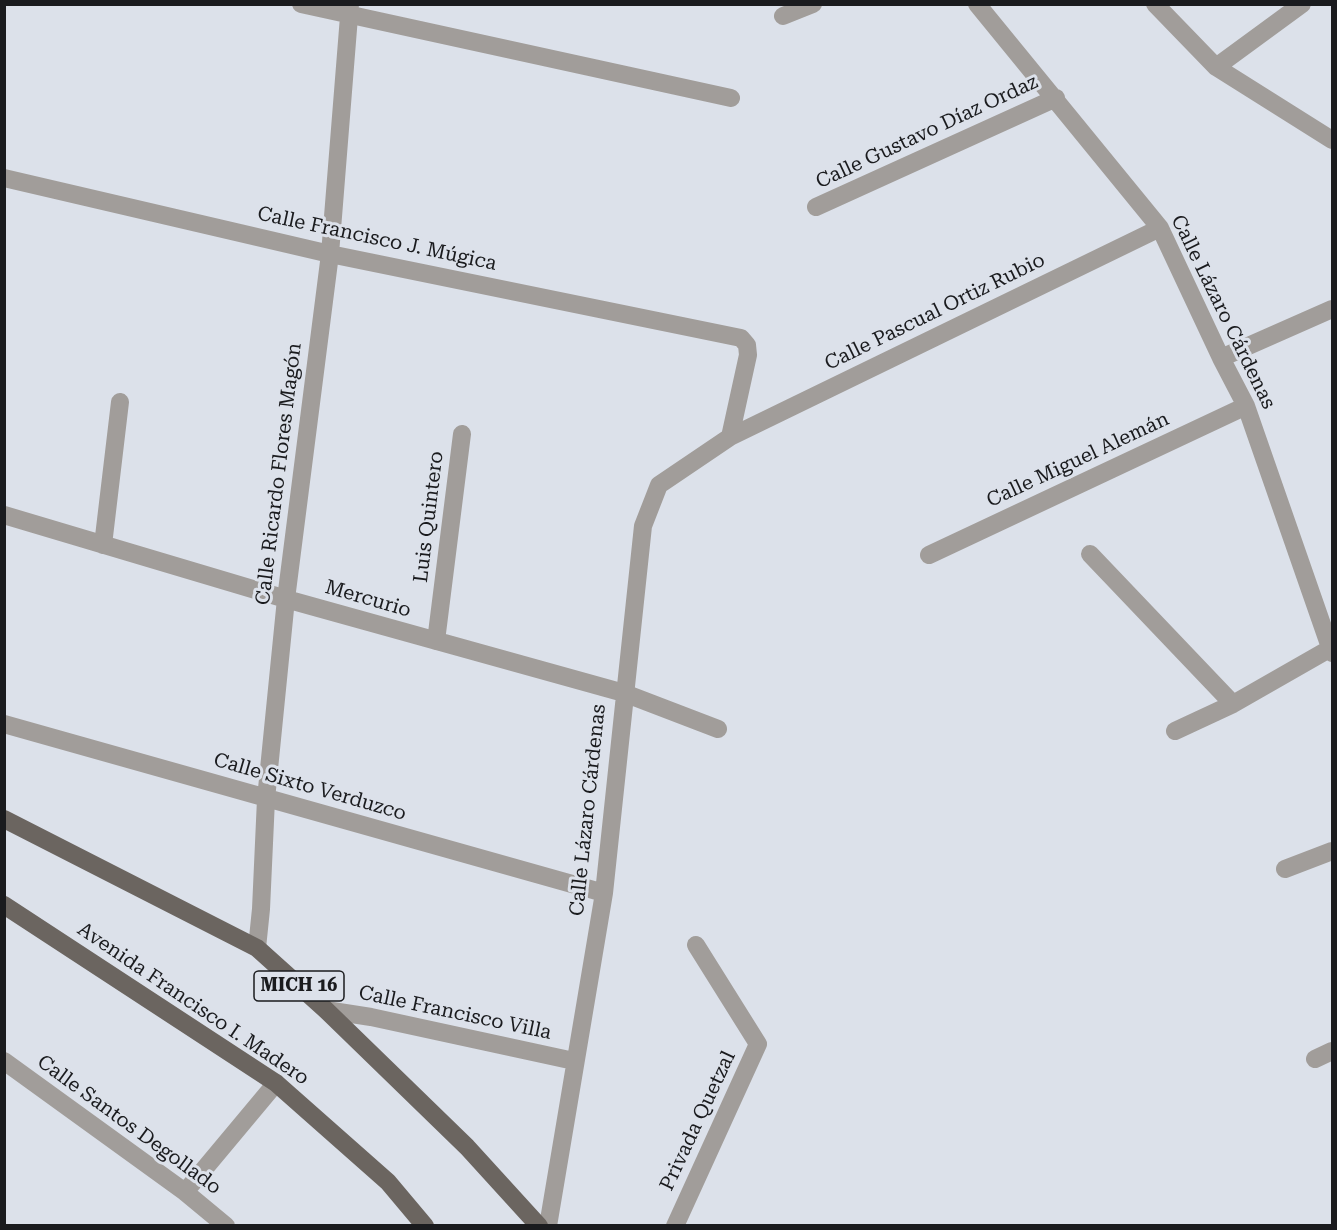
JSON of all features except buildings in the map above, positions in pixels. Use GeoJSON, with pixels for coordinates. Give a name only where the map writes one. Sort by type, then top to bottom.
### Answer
{"type":"FeatureCollection","features":[{"type":"Feature","properties":{"kind":"main road","name":"MICH 16"},"geometry":{"type":"LineString","coordinates":[[4,819],[257,948],[326,1010],[467,1147],[539,1226]]}},
{"type":"Feature","properties":{"kind":"main road","name":"Avenida Francisco I. Madero"},"geometry":{"type":"LineString","coordinates":[[4,905],[276,1083],[388,1182],[425,1226]]}},
{"type":"Feature","properties":{"kind":"street"},"geometry":{"type":"LineString","coordinates":[[301,4],[349,10],[731,98]]}},
{"type":"Feature","properties":{"kind":"street"},"geometry":{"type":"LineString","coordinates":[[783,16],[813,4]]}},
{"type":"Feature","properties":{"kind":"street","name":"Calle Lázaro Cárdenas"},"geometry":{"type":"LineString","coordinates":[[977,4],[1160,228],[1246,406],[1332,651]]}},
{"type":"Feature","properties":{"kind":"street"},"geometry":{"type":"LineString","coordinates":[[1155,4],[1216,67],[1332,140]]}},
{"type":"Feature","properties":{"kind":"street"},"geometry":{"type":"LineString","coordinates":[[1216,67],[1302,4]]}},
{"type":"Feature","properties":{"kind":"street","name":"Calle Ricardo Flores Magón"},"geometry":{"type":"LineString","coordinates":[[257,948],[266,799],[286,599],[330,254],[349,10]]}},
{"type":"Feature","properties":{"kind":"street","name":"Calle Gustavo Díaz Ordaz"},"geometry":{"type":"LineString","coordinates":[[816,207],[1056,98]]}},
{"type":"Feature","properties":{"kind":"street","name":"Calle Francisco J. Múgica"},"geometry":{"type":"LineString","coordinates":[[4,177],[330,254],[741,338],[747,345],[748,355],[730,437]]}},
{"type":"Feature","properties":{"kind":"street","name":"Calle Pascual Ortiz Rubio"},"geometry":{"type":"LineString","coordinates":[[730,437],[1160,228]]}},
{"type":"Feature","properties":{"kind":"street"},"geometry":{"type":"LineString","coordinates":[[1221,358],[1332,309]]}},
{"type":"Feature","properties":{"kind":"street"},"geometry":{"type":"LineString","coordinates":[[103,545],[120,402]]}},
{"type":"Feature","properties":{"kind":"street","name":"Calle Miguel Alemán"},"geometry":{"type":"LineString","coordinates":[[929,555],[1246,406]]}},
{"type":"Feature","properties":{"kind":"street","name":"Luis Quintero"},"geometry":{"type":"LineString","coordinates":[[436,641],[462,434]]}},
{"type":"Feature","properties":{"kind":"street","name":"Calle Lázaro Cárdenas"},"geometry":{"type":"LineString","coordinates":[[548,1226],[604,892],[643,526],[659,485],[730,437]]}},
{"type":"Feature","properties":{"kind":"street","name":"Mercurio"},"geometry":{"type":"LineString","coordinates":[[4,516],[286,599],[624,693],[718,729]]}},
{"type":"Feature","properties":{"kind":"street"},"geometry":{"type":"LineString","coordinates":[[1090,554],[1233,704]]}},
{"type":"Feature","properties":{"kind":"street"},"geometry":{"type":"LineString","coordinates":[[1175,730],[1233,704],[1332,651]]}},
{"type":"Feature","properties":{"kind":"street","name":"Calle Sixto Verduzco"},"geometry":{"type":"LineString","coordinates":[[4,724],[604,892]]}},
{"type":"Feature","properties":{"kind":"street"},"geometry":{"type":"LineString","coordinates":[[1284,869],[1332,851]]}},
{"type":"Feature","properties":{"kind":"street","name":"Privada Quetzal"},"geometry":{"type":"LineString","coordinates":[[675,1226],[758,1044],[696,945]]}},
{"type":"Feature","properties":{"kind":"street","name":"Calle Francisco Villa"},"geometry":{"type":"LineString","coordinates":[[326,1010],[371,1017],[574,1061]]}},
{"type":"Feature","properties":{"kind":"street"},"geometry":{"type":"LineString","coordinates":[[1315,1059],[1332,1051]]}},
{"type":"Feature","properties":{"kind":"street","name":"Calle Santos Degollado"},"geometry":{"type":"LineString","coordinates":[[4,1061],[185,1192],[226,1226]]}},
{"type":"Feature","properties":{"kind":"street"},"geometry":{"type":"LineString","coordinates":[[185,1192],[276,1083]]}}]}
